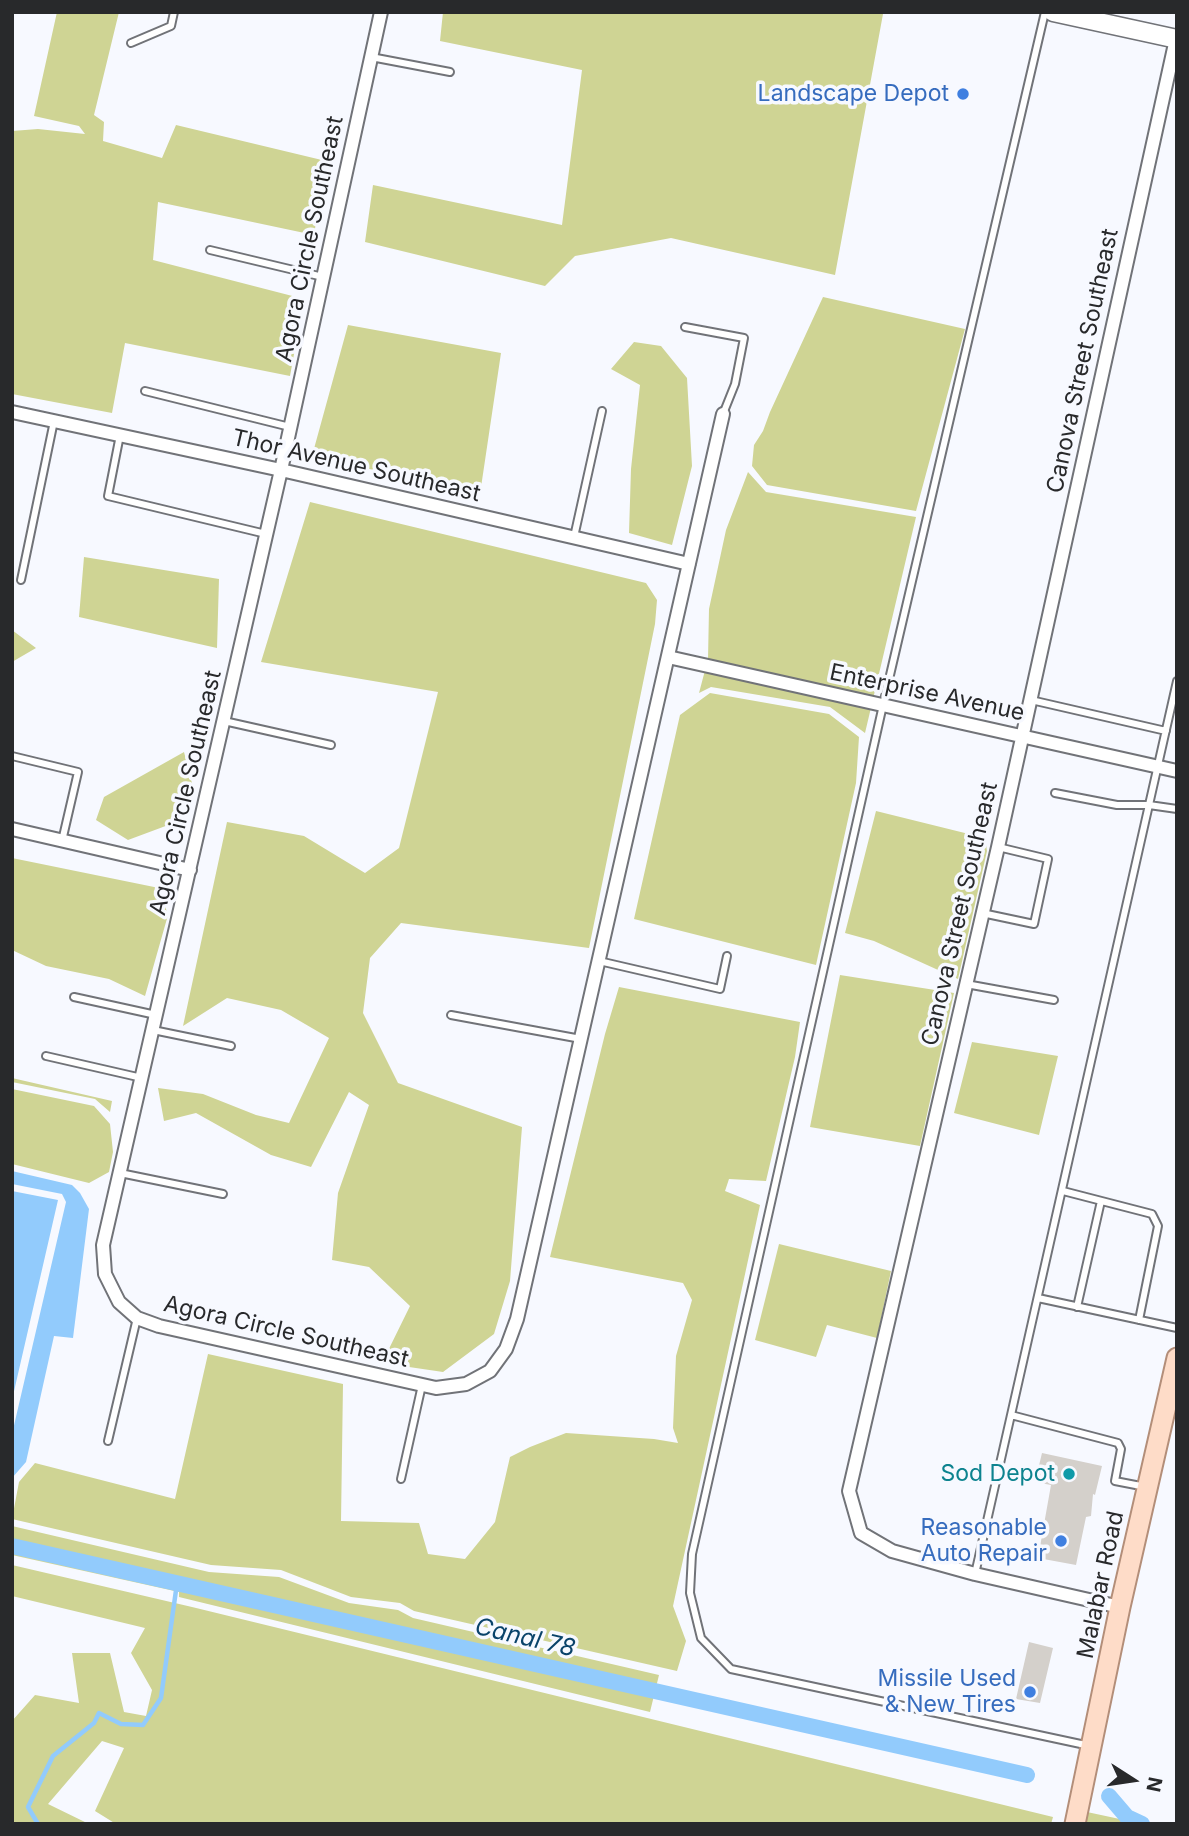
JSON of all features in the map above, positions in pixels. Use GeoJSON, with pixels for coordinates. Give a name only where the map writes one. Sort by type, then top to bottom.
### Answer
{"type":"FeatureCollection","features":[{"type":"Feature","properties":{"kind":"main road"},"geometry":{"type":"LineString","coordinates":[[1053,12],[1176,39]]}},
{"type":"Feature","properties":{"kind":"main road","name":"Malabar Road"},"geometry":{"type":"LineString","coordinates":[[1075,1824],[1120,1607],[1173,1390],[1177,1358]]}},
{"type":"Feature","properties":{"kind":"street","name":"Agora Circle Southeast"},"geometry":{"type":"LineString","coordinates":[[381,12],[281,470],[103,1245],[105,1274],[118,1302],[137,1318],[159,1326],[436,1388],[466,1384],[490,1371],[506,1349],[517,1319],[723,414]]}},
{"type":"Feature","properties":{"kind":"street","name":"Canova Street Southeast"},"geometry":{"type":"LineString","coordinates":[[1120,1607],[975,1574],[892,1551],[861,1533],[849,1492],[998,847],[1176,39]]}},
{"type":"Feature","properties":{"kind":"street","name":"Thor Avenue Southeast"},"geometry":{"type":"LineString","coordinates":[[12,412],[281,470],[689,564]]}},
{"type":"Feature","properties":{"kind":"street","name":"Enterprise Avenue"},"geometry":{"type":"LineString","coordinates":[[668,657],[1177,771]]}},
{"type":"Feature","properties":{"kind":"street"},"geometry":{"type":"LineString","coordinates":[[12,830],[190,870]]}},
{"type":"Feature","properties":{"kind":"lane"},"geometry":{"type":"LineString","coordinates":[[131,43],[171,26],[174,12]]}},
{"type":"Feature","properties":{"kind":"lane"},"geometry":{"type":"LineString","coordinates":[[1045,12],[883,705],[692,1554],[690,1594],[701,1638],[731,1669],[1092,1746]]}},
{"type":"Feature","properties":{"kind":"lane"},"geometry":{"type":"LineString","coordinates":[[371,57],[450,72]]}},
{"type":"Feature","properties":{"kind":"lane"},"geometry":{"type":"LineString","coordinates":[[210,250],[323,277]]}},
{"type":"Feature","properties":{"kind":"lane"},"geometry":{"type":"LineString","coordinates":[[685,327],[744,338],[735,384],[723,414]]}},
{"type":"Feature","properties":{"kind":"lane"},"geometry":{"type":"LineString","coordinates":[[145,391],[290,427]]}},
{"type":"Feature","properties":{"kind":"lane"},"geometry":{"type":"LineString","coordinates":[[574,537],[602,411]]}},
{"type":"Feature","properties":{"kind":"lane"},"geometry":{"type":"LineString","coordinates":[[21,580],[54,421]]}},
{"type":"Feature","properties":{"kind":"lane"},"geometry":{"type":"LineString","coordinates":[[120,435],[108,496],[266,534]]}},
{"type":"Feature","properties":{"kind":"lane"},"geometry":{"type":"LineString","coordinates":[[975,1574],[1177,681]]}},
{"type":"Feature","properties":{"kind":"lane"},"geometry":{"type":"LineString","coordinates":[[1030,700],[1166,731]]}},
{"type":"Feature","properties":{"kind":"lane"},"geometry":{"type":"LineString","coordinates":[[224,721],[331,746]]}},
{"type":"Feature","properties":{"kind":"lane"},"geometry":{"type":"LineString","coordinates":[[12,756],[78,772],[62,841]]}},
{"type":"Feature","properties":{"kind":"lane"},"geometry":{"type":"LineString","coordinates":[[1055,793],[1117,805],[1149,805],[1177,809]]}},
{"type":"Feature","properties":{"kind":"lane"},"geometry":{"type":"LineString","coordinates":[[982,913],[1034,924],[1048,859],[998,847]]}},
{"type":"Feature","properties":{"kind":"lane"},"geometry":{"type":"LineString","coordinates":[[599,961],[720,989],[727,956]]}},
{"type":"Feature","properties":{"kind":"lane"},"geometry":{"type":"LineString","coordinates":[[965,984],[1054,1000]]}},
{"type":"Feature","properties":{"kind":"lane"},"geometry":{"type":"LineString","coordinates":[[74,997],[156,1015]]}},
{"type":"Feature","properties":{"kind":"lane"},"geometry":{"type":"LineString","coordinates":[[451,1015],[581,1039]]}},
{"type":"Feature","properties":{"kind":"lane"},"geometry":{"type":"LineString","coordinates":[[153,1030],[231,1046]]}},
{"type":"Feature","properties":{"kind":"lane"},"geometry":{"type":"LineString","coordinates":[[46,1056],[142,1078]]}},
{"type":"Feature","properties":{"kind":"lane"},"geometry":{"type":"LineString","coordinates":[[120,1173],[223,1194]]}},
{"type":"Feature","properties":{"kind":"lane"},"geometry":{"type":"LineString","coordinates":[[1063,1191],[1152,1214],[1158,1226],[1139,1320]]}},
{"type":"Feature","properties":{"kind":"lane"},"geometry":{"type":"LineString","coordinates":[[1077,1307],[1101,1200]]}},
{"type":"Feature","properties":{"kind":"lane"},"geometry":{"type":"LineString","coordinates":[[1038,1298],[1177,1328]]}},
{"type":"Feature","properties":{"kind":"lane"},"geometry":{"type":"LineString","coordinates":[[108,1441],[137,1318]]}},
{"type":"Feature","properties":{"kind":"lane"},"geometry":{"type":"LineString","coordinates":[[401,1479],[422,1385]]}},
{"type":"Feature","properties":{"kind":"lane"},"geometry":{"type":"LineString","coordinates":[[1011,1415],[1118,1443],[1121,1449],[1115,1481],[1148,1488]]}},
{"type":"Feature","properties":{"kind":"green space"},"geometry":{"type":"Polygon","coordinates":[[[57,12],[119,12],[94,115],[104,122],[103,141],[162,158],[176,125],[326,161],[314,235],[158,202],[153,260],[304,299],[290,376],[125,343],[112,413],[12,394],[12,131],[38,129],[85,134],[79,126],[34,116],[57,12]]]}},
{"type":"Feature","properties":{"kind":"green space"},"geometry":{"type":"Polygon","coordinates":[[[443,12],[883,14],[835,275],[671,238],[575,256],[545,286],[365,242],[373,185],[562,225],[582,70],[440,41],[443,12]]]}},
{"type":"Feature","properties":{"kind":"green space"},"geometry":{"type":"Polygon","coordinates":[[[823,297],[965,329],[916,511],[767,485],[752,466],[754,445],[763,431],[823,297]]]}},
{"type":"Feature","properties":{"kind":"green space"},"geometry":{"type":"Polygon","coordinates":[[[348,325],[501,353],[480,494],[312,456],[348,325]]]}},
{"type":"Feature","properties":{"kind":"green space"},"geometry":{"type":"Polygon","coordinates":[[[634,342],[661,346],[687,378],[692,466],[672,545],[629,533],[631,469],[640,385],[611,369],[634,342]]]}},
{"type":"Feature","properties":{"kind":"green space"},"geometry":{"type":"Polygon","coordinates":[[[748,472],[766,492],[916,517],[865,733],[830,707],[711,687],[699,693],[708,659],[709,609],[726,530],[748,472]]]}},
{"type":"Feature","properties":{"kind":"green space"},"geometry":{"type":"Polygon","coordinates":[[[310,502],[646,583],[657,600],[655,624],[589,948],[401,923],[370,958],[363,1013],[398,1083],[522,1127],[510,1281],[494,1334],[443,1372],[382,1363],[410,1306],[369,1267],[332,1260],[338,1193],[369,1105],[349,1092],[311,1167],[271,1155],[196,1113],[164,1121],[158,1088],[203,1094],[256,1115],[289,1123],[329,1038],[281,1010],[227,998],[183,1026],[227,822],[304,836],[365,873],[399,848],[438,692],[261,662],[310,502]]]}},
{"type":"Feature","properties":{"kind":"green space"},"geometry":{"type":"Polygon","coordinates":[[[84,557],[219,579],[217,648],[79,617],[84,557]]]}},
{"type":"Feature","properties":{"kind":"green space"},"geometry":{"type":"Polygon","coordinates":[[[12,630],[36,648],[12,662],[12,630]]]}},
{"type":"Feature","properties":{"kind":"green space"},"geometry":{"type":"Polygon","coordinates":[[[710,693],[829,714],[859,737],[856,783],[816,965],[634,919],[680,715],[710,693]]]}},
{"type":"Feature","properties":{"kind":"green space"},"geometry":{"type":"Polygon","coordinates":[[[184,752],[194,791],[171,824],[128,840],[96,820],[104,797],[184,752]]]}},
{"type":"Feature","properties":{"kind":"green space"},"geometry":{"type":"Polygon","coordinates":[[[876,811],[985,838],[987,851],[958,979],[874,941],[845,933],[876,811]]]}},
{"type":"Feature","properties":{"kind":"green space"},"geometry":{"type":"Polygon","coordinates":[[[12,858],[159,888],[168,915],[145,996],[109,979],[46,966],[12,950],[12,858]]]}},
{"type":"Feature","properties":{"kind":"green space"},"geometry":{"type":"Polygon","coordinates":[[[840,975],[954,993],[920,1146],[810,1127],[840,975]]]}},
{"type":"Feature","properties":{"kind":"green space"},"geometry":{"type":"Polygon","coordinates":[[[619,987],[800,1022],[795,1057],[766,1181],[729,1179],[725,1191],[760,1205],[673,1606],[686,1641],[677,1671],[414,1611],[400,1603],[351,1597],[281,1570],[211,1565],[12,1519],[19,1482],[35,1463],[175,1499],[208,1354],[343,1384],[341,1521],[419,1523],[428,1554],[465,1559],[495,1522],[510,1457],[530,1447],[566,1433],[678,1443],[673,1428],[676,1356],[692,1300],[683,1283],[550,1257],[619,987]]]}},
{"type":"Feature","properties":{"kind":"green space"},"geometry":{"type":"Polygon","coordinates":[[[972,1042],[1058,1056],[1039,1135],[954,1113],[972,1042]]]}},
{"type":"Feature","properties":{"kind":"green space"},"geometry":{"type":"Polygon","coordinates":[[[12,1078],[112,1101],[110,1112],[95,1099],[12,1082],[12,1078]]]}},
{"type":"Feature","properties":{"kind":"green space"},"geometry":{"type":"Polygon","coordinates":[[[12,1089],[94,1106],[110,1124],[113,1152],[109,1172],[89,1183],[12,1164],[12,1089]]]}},
{"type":"Feature","properties":{"kind":"green space"},"geometry":{"type":"Polygon","coordinates":[[[779,1244],[891,1271],[877,1338],[827,1325],[816,1357],[755,1340],[779,1244]]]}},
{"type":"Feature","properties":{"kind":"green space"},"geometry":{"type":"Polygon","coordinates":[[[12,1526],[209,1572],[279,1577],[349,1603],[398,1610],[413,1618],[659,1675],[650,1712],[179,1597],[179,1592],[12,1555],[12,1526]]]}},
{"type":"Feature","properties":{"kind":"green space"},"geometry":{"type":"Polygon","coordinates":[[[12,1565],[1053,1817],[1051,1824],[116,1824],[95,1811],[124,1748],[102,1741],[48,1804],[89,1824],[12,1824],[12,1721],[35,1695],[79,1703],[72,1653],[110,1653],[124,1712],[146,1716],[152,1690],[131,1653],[145,1628],[12,1596],[12,1565]]]}},
{"type":"Feature","properties":{"kind":"green space"},"geometry":{"type":"Polygon","coordinates":[[[1087,1812],[1143,1824],[1085,1824],[1087,1812]]]}},
{"type":"Feature","properties":{"kind":"water"},"geometry":{"type":"Polygon","coordinates":[[[12,1171],[72,1185],[89,1209],[73,1338],[54,1336],[26,1462],[12,1478],[12,1434],[66,1202],[62,1194],[12,1184],[12,1171]]]}},
{"type":"Feature","properties":{"kind":"water"},"geometry":{"type":"Polygon","coordinates":[[[12,1191],[58,1200],[12,1400],[12,1191]]]}},
{"type":"Feature","properties":{"kind":"building"},"geometry":{"type":"Polygon","coordinates":[[[1042,1453],[1102,1466],[1095,1495],[1093,1494],[1091,1516],[1086,1517],[1076,1565],[1038,1558],[1051,1485],[1035,1482],[1042,1453]]]}},
{"type":"Feature","properties":{"kind":"building"},"geometry":{"type":"Polygon","coordinates":[[[1029,1642],[1053,1648],[1040,1703],[1016,1699],[1029,1642]]]}},
{"type":"Feature","properties":{"kind":"waterway","name":"Canal 78"},"geometry":{"type":"LineString","coordinates":[[12,1546],[1027,1775]]}},
{"type":"Feature","properties":{"kind":"waterway"},"geometry":{"type":"LineString","coordinates":[[38,1824],[28,1807],[53,1756],[94,1723],[99,1713],[121,1724],[143,1725],[161,1698],[177,1583]]}},
{"type":"Feature","properties":{"kind":"waterway","name":"Canal 78"},"geometry":{"type":"LineString","coordinates":[[1109,1796],[1127,1817],[1142,1824]]}},
{"type":"Feature","properties":{"kind":"place","name":"Landscape Depot"},"geometry":{"type":"Point","coordinates":[963,94]}},
{"type":"Feature","properties":{"kind":"place","name":"Sod Depot"},"geometry":{"type":"Point","coordinates":[1069,1474]}},
{"type":"Feature","properties":{"kind":"place","name":"Reasonable Auto Repair"},"geometry":{"type":"Point","coordinates":[1061,1541]}},
{"type":"Feature","properties":{"kind":"place","name":"Missile Used & New Tires"},"geometry":{"type":"Point","coordinates":[1030,1692]}}]}
